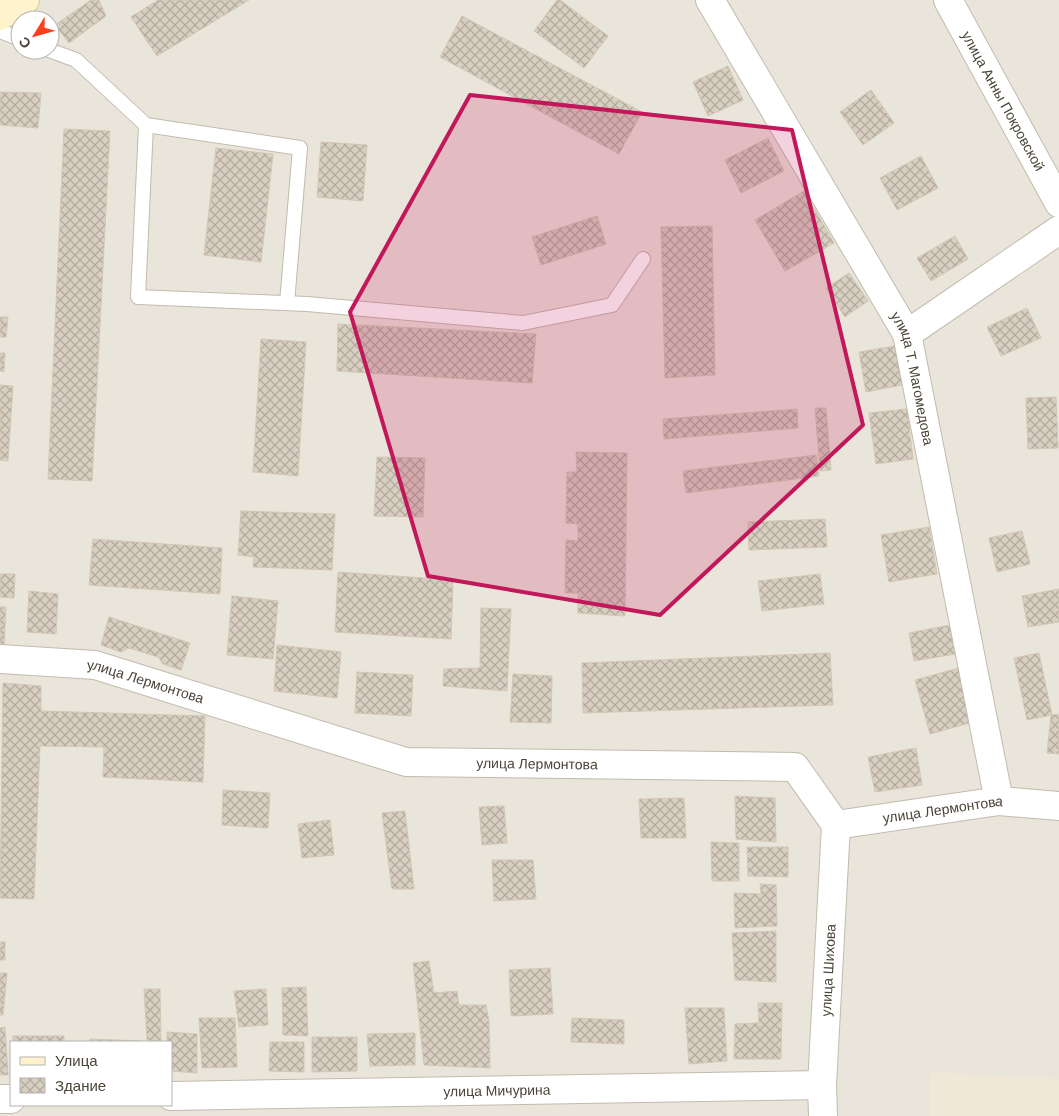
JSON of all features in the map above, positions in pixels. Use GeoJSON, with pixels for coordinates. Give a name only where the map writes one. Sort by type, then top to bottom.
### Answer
{"type":"FeatureCollection","features":[{"type":"Feature","properties":{"kind":"main road"},"geometry":{"type":"LineString","coordinates":[[0,16],[25,0]]}},
{"type":"Feature","properties":{"kind":"street","name":"улица Т. Магомедова"},"geometry":{"type":"LineString","coordinates":[[710,0],[907,334],[999,801]]}},
{"type":"Feature","properties":{"kind":"street","name":"улица Анны Покровской"},"geometry":{"type":"LineString","coordinates":[[948,0],[1059,203]]}},
{"type":"Feature","properties":{"kind":"street"},"geometry":{"type":"LineString","coordinates":[[907,334],[1059,230]]}},
{"type":"Feature","properties":{"kind":"street","name":"улица Лермонтова"},"geometry":{"type":"LineString","coordinates":[[0,659],[95,665],[406,762],[794,767],[836,825],[999,801],[1059,806]]}},
{"type":"Feature","properties":{"kind":"street","name":"улица Шихова"},"geometry":{"type":"LineString","coordinates":[[822,1116],[836,825]]}},
{"type":"Feature","properties":{"kind":"street","name":"улица Мичурина"},"geometry":{"type":"LineString","coordinates":[[172,1096],[822,1085]]}},
{"type":"Feature","properties":{"kind":"lane"},"geometry":{"type":"LineString","coordinates":[[60,54],[76,60],[146,125],[300,148],[288,303]]}},
{"type":"Feature","properties":{"kind":"lane"},"geometry":{"type":"LineString","coordinates":[[146,125],[138,297],[288,303],[523,323],[612,304],[643,259]]}},
{"type":"Feature","properties":{"kind":"highlighted area"},"geometry":{"type":"Polygon","coordinates":[[[470,95],[792,130],[863,425],[660,615],[428,576],[350,312],[470,95]]]}},
{"type":"Feature","properties":{"kind":"shaded area"},"geometry":{"type":"Polygon","coordinates":[[[0,0],[1059,0],[1059,1116],[0,1116],[0,0]]]}},
{"type":"Feature","properties":{"kind":"shaded area"},"geometry":{"type":"Polygon","coordinates":[[[930,1072],[1059,1079],[1059,1116],[930,1116],[930,1072]]]}},
{"type":"Feature","properties":{"kind":"building"},"geometry":{"type":"Polygon","coordinates":[[[91,0],[99,0],[106,16],[69,43],[60,31],[60,22],[91,0]]]}},
{"type":"Feature","properties":{"kind":"building"},"geometry":{"type":"Polygon","coordinates":[[[158,0],[249,0],[157,56],[131,17],[158,0]]]}},
{"type":"Feature","properties":{"kind":"building"},"geometry":{"type":"Polygon","coordinates":[[[557,0],[560,0],[608,36],[584,68],[534,31],[557,0]]]}},
{"type":"Feature","properties":{"kind":"building"},"geometry":{"type":"Polygon","coordinates":[[[462,16],[642,112],[619,154],[440,57],[462,16]]]}},
{"type":"Feature","properties":{"kind":"building"},"geometry":{"type":"Polygon","coordinates":[[[728,66],[743,100],[708,116],[693,82],[728,66]]]}},
{"type":"Feature","properties":{"kind":"building"},"geometry":{"type":"Polygon","coordinates":[[[871,90],[894,123],[863,145],[840,112],[871,90]]]}},
{"type":"Feature","properties":{"kind":"building"},"geometry":{"type":"Polygon","coordinates":[[[0,92],[41,93],[38,128],[0,125],[0,92]]]}},
{"type":"Feature","properties":{"kind":"building"},"geometry":{"type":"Polygon","coordinates":[[[64,129],[110,131],[92,481],[48,479],[64,129]]]}},
{"type":"Feature","properties":{"kind":"building"},"geometry":{"type":"Polygon","coordinates":[[[768,138],[784,171],[741,193],[725,160],[768,138]]]}},
{"type":"Feature","properties":{"kind":"building"},"geometry":{"type":"Polygon","coordinates":[[[321,142],[367,145],[363,201],[317,197],[321,142]]]}},
{"type":"Feature","properties":{"kind":"building"},"geometry":{"type":"Polygon","coordinates":[[[216,148],[273,154],[261,262],[204,255],[216,148]]]}},
{"type":"Feature","properties":{"kind":"building"},"geometry":{"type":"Polygon","coordinates":[[[921,156],[938,188],[897,210],[880,178],[921,156]]]}},
{"type":"Feature","properties":{"kind":"building"},"geometry":{"type":"Polygon","coordinates":[[[804,191],[834,243],[785,271],[755,220],[804,191]]]}},
{"type":"Feature","properties":{"kind":"building"},"geometry":{"type":"Polygon","coordinates":[[[597,216],[606,244],[541,265],[532,237],[597,216]]]}},
{"type":"Feature","properties":{"kind":"building"},"geometry":{"type":"Polygon","coordinates":[[[712,226],[715,375],[665,378],[661,227],[712,226]]]}},
{"type":"Feature","properties":{"kind":"building"},"geometry":{"type":"Polygon","coordinates":[[[955,236],[968,259],[931,281],[917,258],[955,236]]]}},
{"type":"Feature","properties":{"kind":"building"},"geometry":{"type":"Polygon","coordinates":[[[849,273],[868,301],[845,317],[826,288],[849,273]]]}},
{"type":"Feature","properties":{"kind":"building"},"geometry":{"type":"Polygon","coordinates":[[[1027,308],[1041,338],[1001,356],[987,327],[1027,308]]]}},
{"type":"Feature","properties":{"kind":"building"},"geometry":{"type":"Polygon","coordinates":[[[0,317],[8,317],[6,337],[0,337],[0,317]]]}},
{"type":"Feature","properties":{"kind":"building"},"geometry":{"type":"Polygon","coordinates":[[[338,324],[536,334],[532,383],[337,371],[338,324]]]}},
{"type":"Feature","properties":{"kind":"building"},"geometry":{"type":"Polygon","coordinates":[[[261,339],[306,342],[298,476],[253,472],[261,339]]]}},
{"type":"Feature","properties":{"kind":"building"},"geometry":{"type":"Polygon","coordinates":[[[895,346],[902,385],[866,392],[859,352],[895,346]]]}},
{"type":"Feature","properties":{"kind":"building"},"geometry":{"type":"Polygon","coordinates":[[[0,353],[5,353],[4,372],[0,371],[0,353]]]}},
{"type":"Feature","properties":{"kind":"building"},"geometry":{"type":"Polygon","coordinates":[[[0,385],[13,386],[8,461],[0,460],[0,385]]]}},
{"type":"Feature","properties":{"kind":"building"},"geometry":{"type":"Polygon","coordinates":[[[1056,397],[1058,448],[1028,449],[1026,398],[1056,397]]]}},
{"type":"Feature","properties":{"kind":"building"},"geometry":{"type":"Polygon","coordinates":[[[815,408],[826,408],[831,470],[820,471],[815,408]]]}},
{"type":"Feature","properties":{"kind":"building"},"geometry":{"type":"Polygon","coordinates":[[[797,409],[798,428],[664,439],[663,419],[797,409]]]}},
{"type":"Feature","properties":{"kind":"building"},"geometry":{"type":"Polygon","coordinates":[[[907,409],[913,459],[876,464],[869,413],[907,409]]]}},
{"type":"Feature","properties":{"kind":"building"},"geometry":{"type":"Polygon","coordinates":[[[576,452],[627,453],[625,616],[578,613],[578,593],[565,593],[566,540],[578,541],[578,524],[566,523],[567,472],[577,472],[576,452]]]}},
{"type":"Feature","properties":{"kind":"building"},"geometry":{"type":"Polygon","coordinates":[[[816,455],[819,476],[686,493],[683,471],[816,455]]]}},
{"type":"Feature","properties":{"kind":"building"},"geometry":{"type":"Polygon","coordinates":[[[377,457],[425,458],[423,517],[374,516],[377,457]]]}},
{"type":"Feature","properties":{"kind":"building"},"geometry":{"type":"Polygon","coordinates":[[[241,511],[335,514],[332,570],[253,567],[254,557],[238,555],[241,511]]]}},
{"type":"Feature","properties":{"kind":"building"},"geometry":{"type":"Polygon","coordinates":[[[825,519],[827,547],[749,550],[748,522],[825,519]]]}},
{"type":"Feature","properties":{"kind":"building"},"geometry":{"type":"Polygon","coordinates":[[[929,527],[937,574],[889,582],[881,535],[929,527]]]}},
{"type":"Feature","properties":{"kind":"building"},"geometry":{"type":"Polygon","coordinates":[[[1022,531],[1030,564],[997,572],[989,538],[1022,531]]]}},
{"type":"Feature","properties":{"kind":"building"},"geometry":{"type":"Polygon","coordinates":[[[93,539],[222,548],[220,594],[89,585],[93,539]]]}},
{"type":"Feature","properties":{"kind":"building"},"geometry":{"type":"Polygon","coordinates":[[[338,572],[453,580],[451,639],[335,632],[338,572]]]}},
{"type":"Feature","properties":{"kind":"building"},"geometry":{"type":"Polygon","coordinates":[[[0,574],[15,574],[14,598],[0,597],[0,574]]]}},
{"type":"Feature","properties":{"kind":"building"},"geometry":{"type":"Polygon","coordinates":[[[820,574],[824,604],[762,611],[758,581],[820,574]]]}},
{"type":"Feature","properties":{"kind":"building"},"geometry":{"type":"Polygon","coordinates":[[[1059,589],[1059,622],[1028,627],[1022,596],[1059,589]]]}},
{"type":"Feature","properties":{"kind":"building"},"geometry":{"type":"Polygon","coordinates":[[[29,591],[58,594],[56,634],[27,632],[29,591]]]}},
{"type":"Feature","properties":{"kind":"building"},"geometry":{"type":"Polygon","coordinates":[[[232,596],[278,601],[273,659],[227,655],[232,596]]]}},
{"type":"Feature","properties":{"kind":"building"},"geometry":{"type":"Polygon","coordinates":[[[0,607],[6,607],[4,646],[0,646],[0,607]]]}},
{"type":"Feature","properties":{"kind":"building"},"geometry":{"type":"Polygon","coordinates":[[[481,608],[511,609],[507,691],[443,686],[444,669],[480,668],[481,608]]]}},
{"type":"Feature","properties":{"kind":"building"},"geometry":{"type":"Polygon","coordinates":[[[109,617],[190,643],[181,670],[163,664],[158,657],[129,648],[121,652],[101,645],[109,617]]]}},
{"type":"Feature","properties":{"kind":"building"},"geometry":{"type":"Polygon","coordinates":[[[950,625],[955,654],[914,661],[909,633],[950,625]]]}},
{"type":"Feature","properties":{"kind":"building"},"geometry":{"type":"Polygon","coordinates":[[[277,645],[341,652],[337,698],[274,691],[277,645]]]}},
{"type":"Feature","properties":{"kind":"building"},"geometry":{"type":"Polygon","coordinates":[[[830,653],[833,705],[583,713],[582,663],[830,653]]]}},
{"type":"Feature","properties":{"kind":"building"},"geometry":{"type":"Polygon","coordinates":[[[1039,653],[1052,715],[1027,720],[1014,658],[1039,653]]]}},
{"type":"Feature","properties":{"kind":"building"},"geometry":{"type":"Polygon","coordinates":[[[959,668],[973,722],[930,734],[915,680],[959,668]]]}},
{"type":"Feature","properties":{"kind":"building"},"geometry":{"type":"Polygon","coordinates":[[[357,672],[413,675],[411,716],[355,713],[357,672]]]}},
{"type":"Feature","properties":{"kind":"building"},"geometry":{"type":"Polygon","coordinates":[[[513,674],[552,676],[551,723],[510,722],[513,674]]]}},
{"type":"Feature","properties":{"kind":"building"},"geometry":{"type":"Polygon","coordinates":[[[3,683],[41,686],[41,711],[205,716],[203,782],[103,777],[104,747],[40,746],[34,899],[0,898],[3,683]]]}},
{"type":"Feature","properties":{"kind":"building"},"geometry":{"type":"Polygon","coordinates":[[[1051,714],[1059,715],[1059,754],[1047,753],[1051,714]]]}},
{"type":"Feature","properties":{"kind":"building"},"geometry":{"type":"Polygon","coordinates":[[[916,748],[922,785],[875,792],[868,757],[916,748]]]}},
{"type":"Feature","properties":{"kind":"building"},"geometry":{"type":"Polygon","coordinates":[[[223,790],[270,793],[268,828],[222,825],[223,790]]]}},
{"type":"Feature","properties":{"kind":"building"},"geometry":{"type":"Polygon","coordinates":[[[735,796],[775,798],[776,842],[736,839],[735,796]]]}},
{"type":"Feature","properties":{"kind":"building"},"geometry":{"type":"Polygon","coordinates":[[[684,798],[686,838],[641,838],[639,799],[684,798]]]}},
{"type":"Feature","properties":{"kind":"building"},"geometry":{"type":"Polygon","coordinates":[[[504,806],[507,843],[482,845],[479,807],[504,806]]]}},
{"type":"Feature","properties":{"kind":"building"},"geometry":{"type":"Polygon","coordinates":[[[405,811],[414,889],[392,889],[382,813],[405,811]]]}},
{"type":"Feature","properties":{"kind":"building"},"geometry":{"type":"Polygon","coordinates":[[[330,820],[334,855],[302,858],[298,824],[330,820]]]}},
{"type":"Feature","properties":{"kind":"building"},"geometry":{"type":"Polygon","coordinates":[[[711,842],[739,843],[739,881],[712,881],[711,842]]]}},
{"type":"Feature","properties":{"kind":"building"},"geometry":{"type":"Polygon","coordinates":[[[747,847],[788,847],[788,877],[748,876],[747,847]]]}},
{"type":"Feature","properties":{"kind":"building"},"geometry":{"type":"Polygon","coordinates":[[[492,860],[533,860],[536,899],[494,901],[492,860]]]}},
{"type":"Feature","properties":{"kind":"building"},"geometry":{"type":"Polygon","coordinates":[[[760,884],[776,885],[777,926],[735,928],[734,893],[761,894],[760,884]]]}},
{"type":"Feature","properties":{"kind":"building"},"geometry":{"type":"Polygon","coordinates":[[[776,931],[776,982],[735,980],[732,933],[776,931]]]}},
{"type":"Feature","properties":{"kind":"building"},"geometry":{"type":"Polygon","coordinates":[[[0,942],[5,942],[5,960],[0,960],[0,942]]]}},
{"type":"Feature","properties":{"kind":"building"},"geometry":{"type":"Polygon","coordinates":[[[429,961],[434,993],[457,991],[459,1005],[486,1005],[489,1021],[490,1068],[424,1065],[413,963],[429,961]]]}},
{"type":"Feature","properties":{"kind":"building"},"geometry":{"type":"Polygon","coordinates":[[[550,968],[553,1014],[511,1016],[509,970],[550,968]]]}},
{"type":"Feature","properties":{"kind":"building"},"geometry":{"type":"Polygon","coordinates":[[[0,973],[7,973],[3,1015],[0,1015],[0,973]]]}},
{"type":"Feature","properties":{"kind":"building"},"geometry":{"type":"Polygon","coordinates":[[[306,987],[308,1036],[283,1035],[282,988],[306,987]]]}},
{"type":"Feature","properties":{"kind":"building"},"geometry":{"type":"Polygon","coordinates":[[[144,989],[160,989],[161,1041],[147,1040],[144,989]]]}},
{"type":"Feature","properties":{"kind":"building"},"geometry":{"type":"Polygon","coordinates":[[[266,989],[268,1025],[239,1027],[234,991],[266,989]]]}},
{"type":"Feature","properties":{"kind":"building"},"geometry":{"type":"Polygon","coordinates":[[[758,1003],[782,1003],[781,1059],[734,1059],[735,1024],[759,1023],[758,1003]]]}},
{"type":"Feature","properties":{"kind":"building"},"geometry":{"type":"Polygon","coordinates":[[[685,1008],[724,1008],[727,1061],[689,1064],[685,1008]]]}},
{"type":"Feature","properties":{"kind":"building"},"geometry":{"type":"Polygon","coordinates":[[[199,1018],[235,1018],[237,1067],[202,1068],[199,1018]]]}},
{"type":"Feature","properties":{"kind":"building"},"geometry":{"type":"Polygon","coordinates":[[[572,1018],[624,1020],[624,1044],[571,1042],[572,1018]]]}},
{"type":"Feature","properties":{"kind":"building"},"geometry":{"type":"Polygon","coordinates":[[[5,1027],[8,1075],[0,1075],[0,1028],[5,1027]]]}},
{"type":"Feature","properties":{"kind":"building"},"geometry":{"type":"Polygon","coordinates":[[[167,1032],[197,1034],[197,1073],[172,1071],[172,1041],[167,1041],[167,1032]]]}},
{"type":"Feature","properties":{"kind":"building"},"geometry":{"type":"Polygon","coordinates":[[[415,1033],[415,1065],[370,1066],[367,1034],[415,1033]]]}},
{"type":"Feature","properties":{"kind":"building"},"geometry":{"type":"Polygon","coordinates":[[[13,1036],[64,1036],[64,1041],[13,1041],[13,1036]]]}},
{"type":"Feature","properties":{"kind":"building"},"geometry":{"type":"Polygon","coordinates":[[[312,1037],[357,1037],[357,1071],[312,1072],[312,1037]]]}},
{"type":"Feature","properties":{"kind":"building"},"geometry":{"type":"Polygon","coordinates":[[[90,1039],[141,1041],[91,1041],[90,1039]]]}},
{"type":"Feature","properties":{"kind":"building"},"geometry":{"type":"Polygon","coordinates":[[[270,1042],[304,1042],[304,1072],[269,1071],[270,1042]]]}}]}
